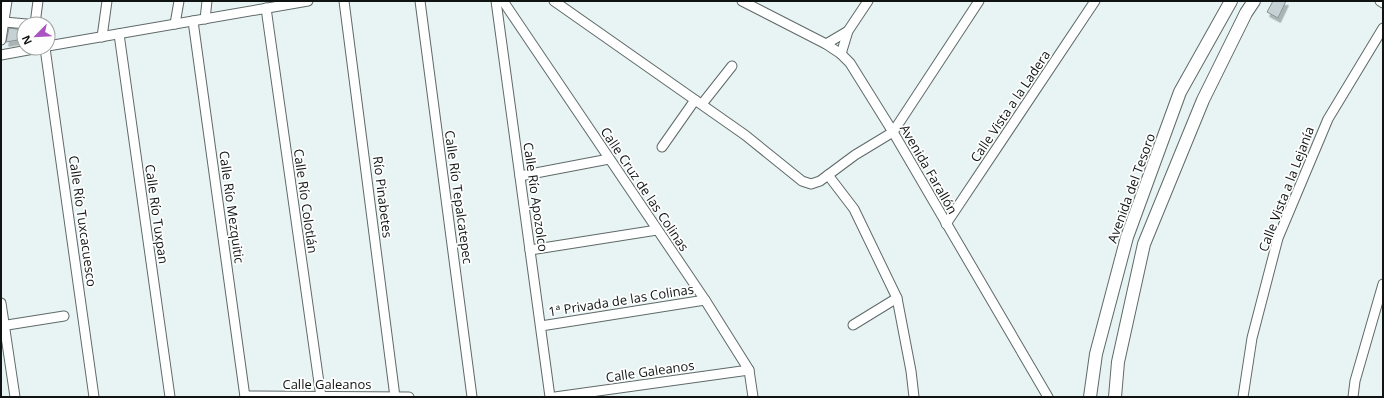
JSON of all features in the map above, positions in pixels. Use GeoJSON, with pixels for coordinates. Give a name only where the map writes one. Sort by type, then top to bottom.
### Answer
{"type":"FeatureCollection","features":[{"type":"Feature","properties":{"kind":"main road","name":"Avenida del Tesoro"},"geometry":{"type":"LineString","coordinates":[[1090,397],[1096,354],[1127,237],[1180,92],[1232,1]]}},
{"type":"Feature","properties":{"kind":"main road"},"geometry":{"type":"LineString","coordinates":[[1115,397],[1118,362],[1144,244],[1203,100],[1246,13],[1254,1]]}},
{"type":"Feature","properties":{"kind":"street"},"geometry":{"type":"LineString","coordinates":[[1,40],[7,1]]}},
{"type":"Feature","properties":{"kind":"street"},"geometry":{"type":"LineString","coordinates":[[36,16],[38,1]]}},
{"type":"Feature","properties":{"kind":"street"},"geometry":{"type":"LineString","coordinates":[[102,37],[107,1]]}},
{"type":"Feature","properties":{"kind":"street"},"geometry":{"type":"LineString","coordinates":[[175,24],[179,1]]}},
{"type":"Feature","properties":{"kind":"street"},"geometry":{"type":"LineString","coordinates":[[205,19],[207,1]]}},
{"type":"Feature","properties":{"kind":"street"},"geometry":{"type":"LineString","coordinates":[[56,45],[205,19],[272,5],[308,1]]}},
{"type":"Feature","properties":{"kind":"street","name":"Río Pinabetes"},"geometry":{"type":"LineString","coordinates":[[344,1],[395,397]]}},
{"type":"Feature","properties":{"kind":"street","name":"Calle Río Tepalcatepec"},"geometry":{"type":"LineString","coordinates":[[420,1],[472,397]]}},
{"type":"Feature","properties":{"kind":"street","name":"Calle Río Apozolco"},"geometry":{"type":"LineString","coordinates":[[496,1],[550,397]]}},
{"type":"Feature","properties":{"kind":"street","name":"Calle Cruz de las Colinas"},"geometry":{"type":"LineString","coordinates":[[503,1],[705,300],[749,370],[753,397]]}},
{"type":"Feature","properties":{"kind":"street"},"geometry":{"type":"LineString","coordinates":[[554,1],[745,135],[802,181],[812,184],[820,182],[855,155],[893,132],[980,1]]}},
{"type":"Feature","properties":{"kind":"street","name":"Avenida Farallón"},"geometry":{"type":"LineString","coordinates":[[742,1],[758,5],[826,44],[841,54],[850,63],[893,132],[1048,397]]}},
{"type":"Feature","properties":{"kind":"street"},"geometry":{"type":"LineString","coordinates":[[841,54],[848,31],[868,1]]}},
{"type":"Feature","properties":{"kind":"street","name":"Calle Vista a la Ladera"},"geometry":{"type":"LineString","coordinates":[[946,224],[1095,1]]}},
{"type":"Feature","properties":{"kind":"street","name":"Calle Río Colotlán"},"geometry":{"type":"LineString","coordinates":[[272,5],[321,397]]}},
{"type":"Feature","properties":{"kind":"street","name":"Calle Río Mezquitic"},"geometry":{"type":"LineString","coordinates":[[193,21],[245,397]]}},
{"type":"Feature","properties":{"kind":"street"},"geometry":{"type":"LineString","coordinates":[[4,22],[16,23]]}},
{"type":"Feature","properties":{"kind":"street","name":"Calle Vista a la Lejanía"},"geometry":{"type":"LineString","coordinates":[[1243,397],[1252,338],[1278,238],[1328,119],[1383,28]]}},
{"type":"Feature","properties":{"kind":"street"},"geometry":{"type":"LineString","coordinates":[[826,44],[848,31]]}},
{"type":"Feature","properties":{"kind":"street","name":"Calle Río Tuxpan"},"geometry":{"type":"LineString","coordinates":[[119,34],[170,397]]}},
{"type":"Feature","properties":{"kind":"street"},"geometry":{"type":"LineString","coordinates":[[1,55],[16,52]]}},
{"type":"Feature","properties":{"kind":"street","name":"Calle Río Tuxcacuesco"},"geometry":{"type":"LineString","coordinates":[[46,56],[94,397]]}},
{"type":"Feature","properties":{"kind":"street"},"geometry":{"type":"LineString","coordinates":[[662,147],[699,102],[732,66]]}},
{"type":"Feature","properties":{"kind":"street"},"geometry":{"type":"LineString","coordinates":[[520,176],[609,159]]}},
{"type":"Feature","properties":{"kind":"street"},"geometry":{"type":"LineString","coordinates":[[828,175],[854,209],[897,298],[911,371],[914,397]]}},
{"type":"Feature","properties":{"kind":"street"},"geometry":{"type":"LineString","coordinates":[[530,250],[657,230]]}},
{"type":"Feature","properties":{"kind":"street"},"geometry":{"type":"LineString","coordinates":[[1353,397],[1355,381],[1383,284]]}},
{"type":"Feature","properties":{"kind":"street"},"geometry":{"type":"LineString","coordinates":[[852,325],[897,298]]}},
{"type":"Feature","properties":{"kind":"street","name":"1ª Privada de las Colinas"},"geometry":{"type":"LineString","coordinates":[[541,326],[705,300]]}},
{"type":"Feature","properties":{"kind":"street"},"geometry":{"type":"LineString","coordinates":[[1,303],[14,397]]}},
{"type":"Feature","properties":{"kind":"street"},"geometry":{"type":"LineString","coordinates":[[3,326],[64,316]]}},
{"type":"Feature","properties":{"kind":"street","name":"Calle Galeanos"},"geometry":{"type":"LineString","coordinates":[[555,397],[749,370]]}},
{"type":"Feature","properties":{"kind":"street","name":"Calle Galeanos"},"geometry":{"type":"LineString","coordinates":[[245,397],[409,397]]}},
{"type":"Feature","properties":{"kind":"building"},"geometry":{"type":"Polygon","coordinates":[[[1273,1],[1286,1],[1278,18],[1267,12],[1273,1]]]}},
{"type":"Feature","properties":{"kind":"building"},"geometry":{"type":"Polygon","coordinates":[[[9,28],[16,29],[16,40],[6,42],[9,28]]]}}]}
